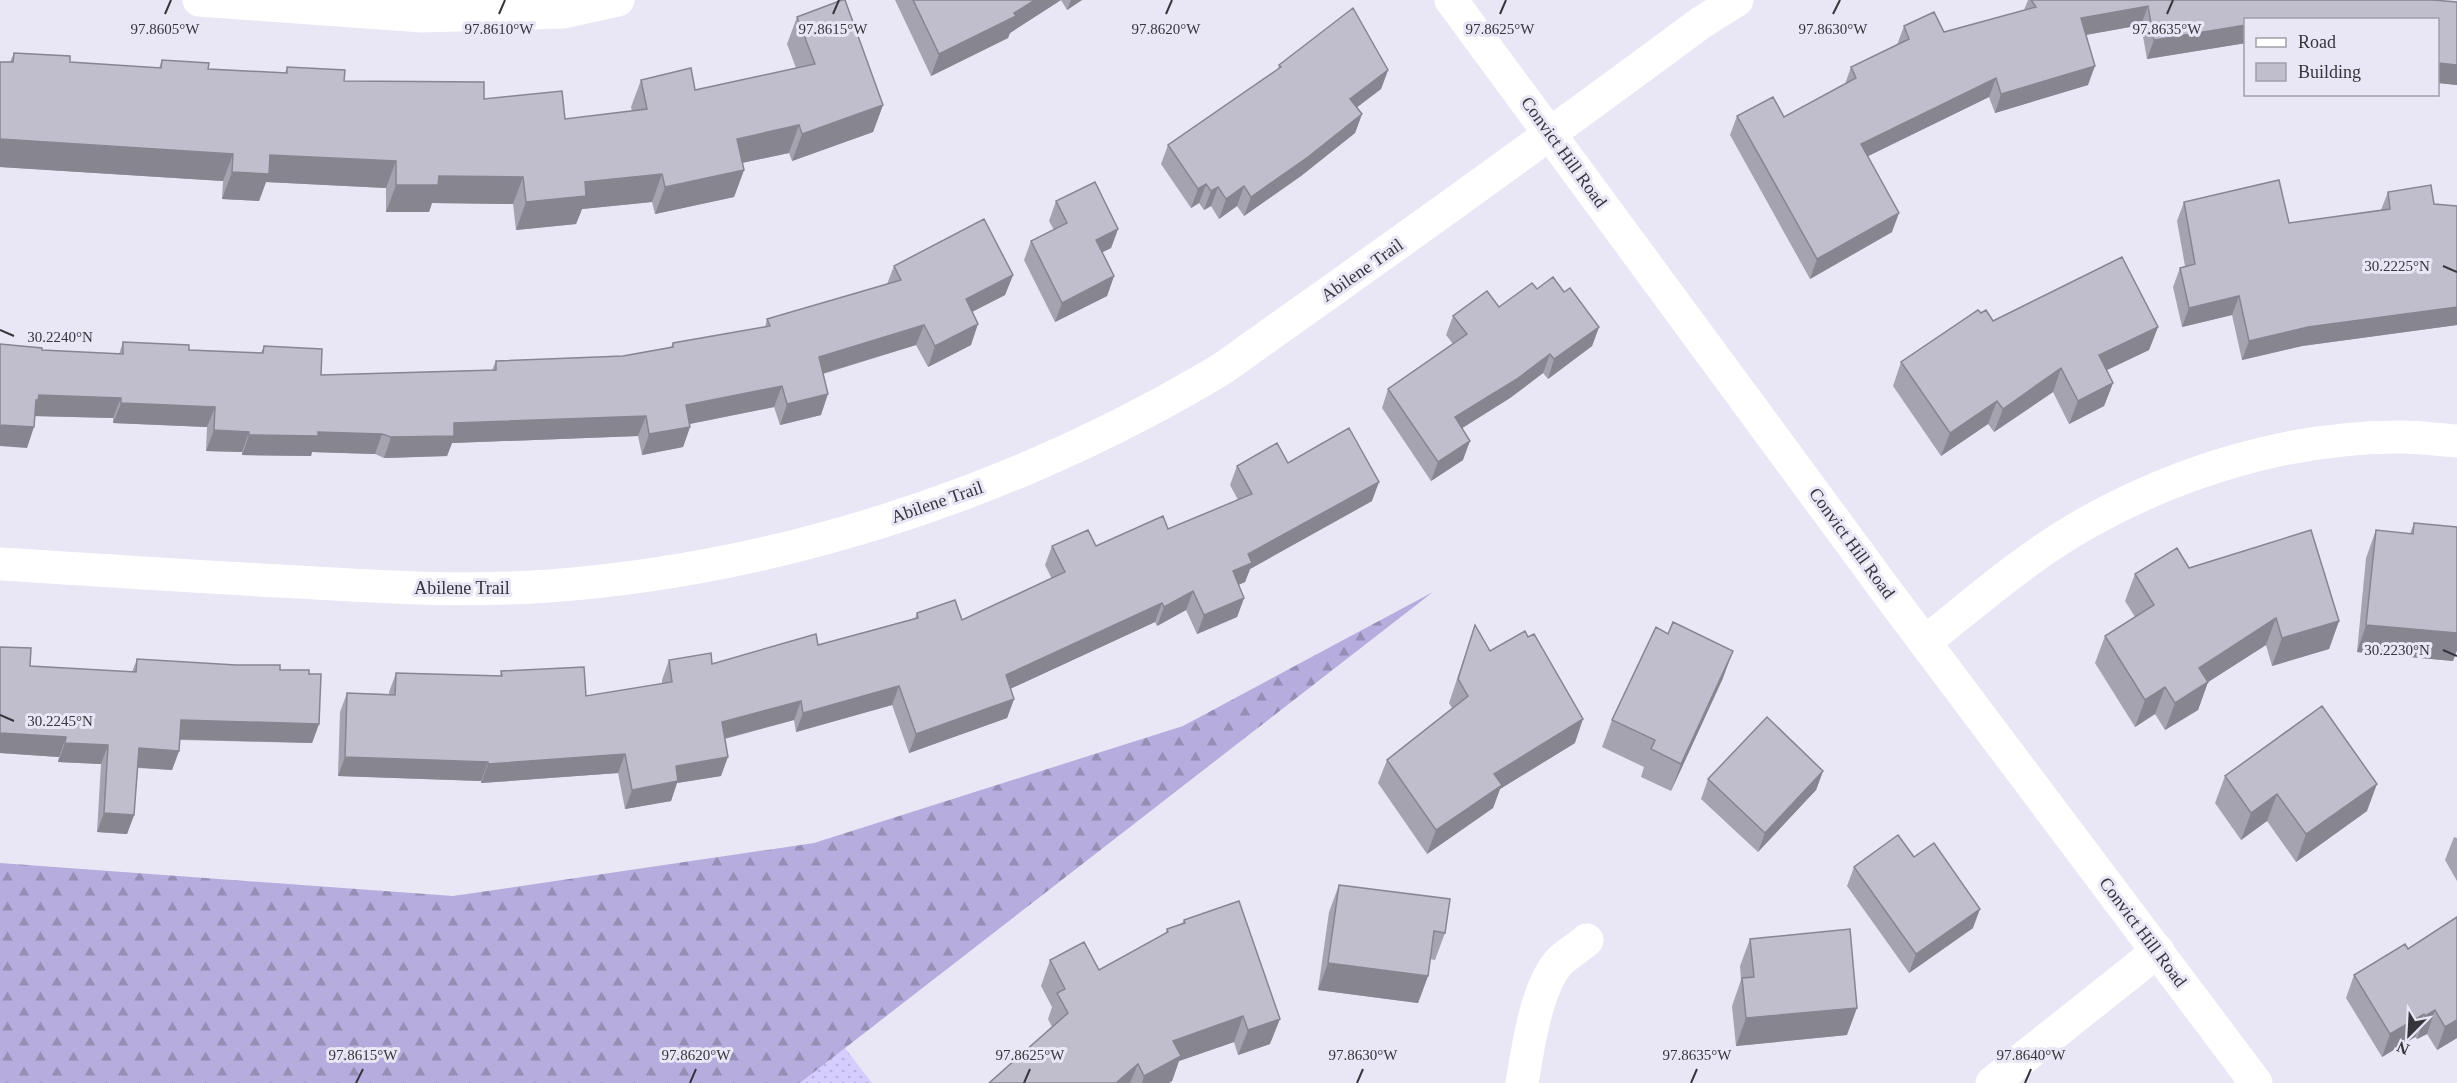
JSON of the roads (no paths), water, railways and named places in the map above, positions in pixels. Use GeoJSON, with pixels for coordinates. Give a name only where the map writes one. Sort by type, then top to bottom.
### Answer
{"type":"FeatureCollection","features":[{"type":"Feature","properties":{"kind":"street"},"geometry":{"type":"LineString","coordinates":[[199,0],[423,16],[564,12],[618,0]]}},
{"type":"Feature","properties":{"kind":"street","name":"Convict Hill Road"},"geometry":{"type":"LineString","coordinates":[[1451,0],[1925,642],[2256,1083]]}},
{"type":"Feature","properties":{"kind":"street","name":"Abilene Trail"},"geometry":{"type":"LineString","coordinates":[[0,564],[397,588],[517,587],[616,579],[711,564],[857,529],[932,506],[1003,479],[1108,430],[1213,375],[1550,134],[1702,22],[1737,0]]}},
{"type":"Feature","properties":{"kind":"street"},"geometry":{"type":"LineString","coordinates":[[1925,642],[2030,560],[2089,521],[2172,482],[2208,469],[2280,450],[2335,441],[2402,437],[2457,441]]}},
{"type":"Feature","properties":{"kind":"street"},"geometry":{"type":"LineString","coordinates":[[1522,1083],[1532,1025],[1544,990],[1560,961],[1587,940]]}},
{"type":"Feature","properties":{"kind":"street"},"geometry":{"type":"LineString","coordinates":[[1992,1083],[2158,951]]}}]}
